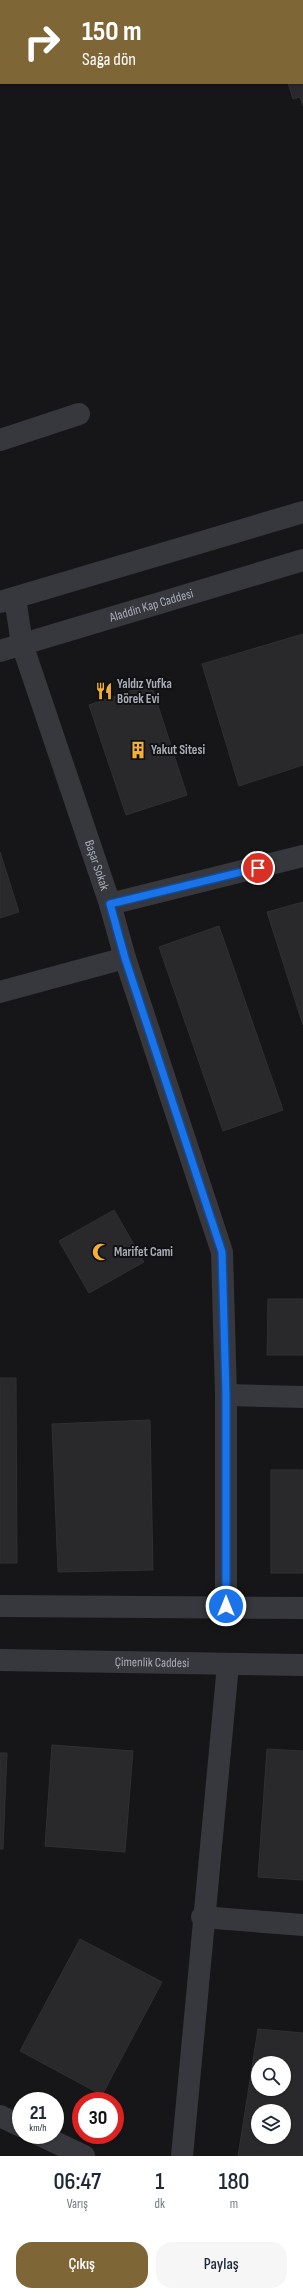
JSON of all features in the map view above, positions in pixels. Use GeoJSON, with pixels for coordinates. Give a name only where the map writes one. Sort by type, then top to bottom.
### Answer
{"type":"FeatureCollection","features":[{"type":"Feature","properties":{"kind":"street"},"geometry":{"type":"LineString","coordinates":[[0,440],[79,414]]}},
{"type":"Feature","properties":{"kind":"street"},"geometry":{"type":"LineString","coordinates":[[8,600],[303,512]]}},
{"type":"Feature","properties":{"kind":"street","name":"Aladdin Kap Caddesi"},"geometry":{"type":"LineString","coordinates":[[0,651],[303,560]]}},
{"type":"Feature","properties":{"kind":"street","name":"Başar Sokak"},"geometry":{"type":"LineString","coordinates":[[8,600],[110,904],[125,958],[222,1252],[226,1395],[226,1606]]}},
{"type":"Feature","properties":{"kind":"street"},"geometry":{"type":"LineString","coordinates":[[110,904],[303,856]]}},
{"type":"Feature","properties":{"kind":"street"},"geometry":{"type":"LineString","coordinates":[[0,992],[125,958]]}},
{"type":"Feature","properties":{"kind":"street"},"geometry":{"type":"LineString","coordinates":[[226,1395],[303,1397]]}},
{"type":"Feature","properties":{"kind":"street"},"geometry":{"type":"LineString","coordinates":[[0,1606],[226,1606],[303,1608]]}},
{"type":"Feature","properties":{"kind":"street","name":"Çimenlik Caddesi"},"geometry":{"type":"LineString","coordinates":[[0,1660],[228,1665],[303,1665]]}},
{"type":"Feature","properties":{"kind":"street"},"geometry":{"type":"LineString","coordinates":[[182,2156],[202,1918],[228,1665]]}},
{"type":"Feature","properties":{"kind":"street"},"geometry":{"type":"LineString","coordinates":[[202,1918],[303,1925]]}},
{"type":"Feature","properties":{"kind":"street"},"geometry":{"type":"LineString","coordinates":[[0,2116],[12,2122]]}},
{"type":"Feature","properties":{"kind":"street"},"geometry":{"type":"LineString","coordinates":[[59,2144],[84,2156]]}},
{"type":"Feature","properties":{"kind":"building"},"geometry":{"type":"Polygon","coordinates":[[[288,84],[303,84],[303,106],[300,97],[293,99],[288,84]]]}},
{"type":"Feature","properties":{"kind":"building"},"geometry":{"type":"Polygon","coordinates":[[[303,634],[303,765],[239,786],[202,664],[303,634]]]}},
{"type":"Feature","properties":{"kind":"building","name":"Yakut Sitesi"},"geometry":{"type":"Polygon","coordinates":[[[151,684],[187,795],[126,815],[89,705],[151,684]]]}},
{"type":"Feature","properties":{"kind":"building"},"geometry":{"type":"Polygon","coordinates":[[[0,852],[19,912],[0,918],[0,852]]]}},
{"type":"Feature","properties":{"kind":"building"},"geometry":{"type":"Polygon","coordinates":[[[303,902],[303,1025],[267,912],[303,902]]]}},
{"type":"Feature","properties":{"kind":"building"},"geometry":{"type":"Polygon","coordinates":[[[219,926],[283,1110],[223,1131],[159,947],[219,926]]]}},
{"type":"Feature","properties":{"kind":"building","name":"Marifet Cami"},"geometry":{"type":"Polygon","coordinates":[[[114,1210],[144,1262],[89,1293],[59,1241],[114,1210]]]}},
{"type":"Feature","properties":{"kind":"building"},"geometry":{"type":"Polygon","coordinates":[[[268,1299],[303,1299],[303,1355],[267,1355],[268,1299]]]}},
{"type":"Feature","properties":{"kind":"building"},"geometry":{"type":"Polygon","coordinates":[[[0,1378],[16,1378],[17,1563],[0,1563],[0,1378]]]}},
{"type":"Feature","properties":{"kind":"building"},"geometry":{"type":"Polygon","coordinates":[[[150,1420],[153,1570],[58,1572],[52,1424],[150,1420]]]}},
{"type":"Feature","properties":{"kind":"building"},"geometry":{"type":"Polygon","coordinates":[[[271,1470],[303,1470],[303,1573],[271,1573],[271,1470]]]}},
{"type":"Feature","properties":{"kind":"building"},"geometry":{"type":"Polygon","coordinates":[[[52,1745],[133,1751],[125,1852],[45,1846],[52,1745]]]}},
{"type":"Feature","properties":{"kind":"building"},"geometry":{"type":"Polygon","coordinates":[[[267,1749],[303,1751],[303,1880],[258,1877],[267,1749]]]}},
{"type":"Feature","properties":{"kind":"building"},"geometry":{"type":"Polygon","coordinates":[[[0,1753],[7,1753],[3,1849],[0,1849],[0,1753]]]}},
{"type":"Feature","properties":{"kind":"building"},"geometry":{"type":"Polygon","coordinates":[[[80,1939],[162,1982],[104,2092],[96,2092],[20,2051],[80,1939]]]}},
{"type":"Feature","properties":{"kind":"building"},"geometry":{"type":"Polygon","coordinates":[[[258,2029],[303,2033],[303,2156],[238,2156],[251,2073],[251,2096],[291,2096],[291,2056],[254,2056],[258,2029]]]}},
{"type":"Feature","properties":{"kind":"place","name":"Yaldız Yufka Börek Evi"},"geometry":{"type":"Point","coordinates":[104,691]}},
{"type":"Feature","properties":{"kind":"place","name":"Yakut Sitesi"},"geometry":{"type":"Point","coordinates":[138,750]}},
{"type":"Feature","properties":{"kind":"place","name":"Marifet Cami"},"geometry":{"type":"Point","coordinates":[101,1252]}},
{"type":"Feature","properties":{"kind":"route"},"geometry":{"type":"LineString","coordinates":[[226,1606],[226,1395],[222,1252],[125,958],[110,904],[258,868]]}}]}
